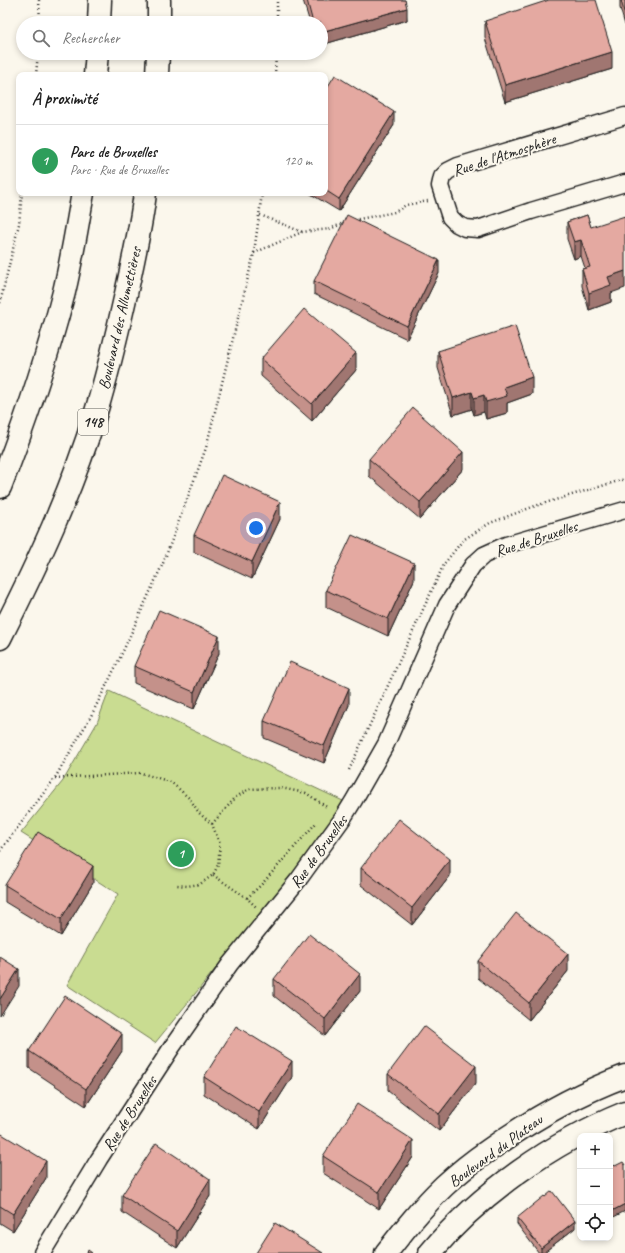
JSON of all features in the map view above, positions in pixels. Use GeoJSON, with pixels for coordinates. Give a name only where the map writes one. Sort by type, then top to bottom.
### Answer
{"type":"FeatureCollection","features":[{"type":"Feature","properties":{"kind":"main road"},"geometry":{"type":"LineString","coordinates":[[99,16],[100,0]]}},
{"type":"Feature","properties":{"kind":"main road"},"geometry":{"type":"LineString","coordinates":[[159,0],[159,16]]}},
{"type":"Feature","properties":{"kind":"main road"},"geometry":{"type":"LineString","coordinates":[[95,72],[96,60]]}},
{"type":"Feature","properties":{"kind":"main road"},"geometry":{"type":"LineString","coordinates":[[156,72],[157,60]]}},
{"type":"Feature","properties":{"kind":"main road"},"geometry":{"type":"LineString","coordinates":[[0,487],[32,399],[64,292],[82,196]]}},
{"type":"Feature","properties":{"kind":"main road","name":"Boulevard des Allumettières"},"geometry":{"type":"LineString","coordinates":[[0,638],[36,565],[59,512],[96,413],[119,327],[135,254],[145,196]]}},
{"type":"Feature","properties":{"kind":"main road","name":"Boulevard du Plateau"},"geometry":{"type":"LineString","coordinates":[[386,1253],[416,1215],[444,1186],[470,1164],[502,1141],[556,1108],[591,1090],[625,1076]]}},
{"type":"Feature","properties":{"kind":"main road","name":"Boulevard du Plateau"},"geometry":{"type":"LineString","coordinates":[[430,1253],[459,1222],[508,1180],[539,1158],[570,1140],[625,1113]]}},
{"type":"Feature","properties":{"kind":"street","name":"Rue de l'Atmosphère"},"geometry":{"type":"LineString","coordinates":[[625,116],[458,166],[448,171],[442,177],[440,186],[450,217],[457,224],[465,228],[478,229],[531,211],[625,183]]}},
{"type":"Feature","properties":{"kind":"street","name":"Rue de Bruxelles"},"geometry":{"type":"LineString","coordinates":[[42,1253],[99,1159],[172,1047],[230,964],[298,879],[343,818],[386,744],[447,605],[473,565],[484,555],[506,544],[625,510]]}},
{"type":"Feature","properties":{"kind":"path"},"geometry":{"type":"LineString","coordinates":[[39,0],[40,16]]}},
{"type":"Feature","properties":{"kind":"path"},"geometry":{"type":"LineString","coordinates":[[277,0],[277,16]]}},
{"type":"Feature","properties":{"kind":"path"},"geometry":{"type":"LineString","coordinates":[[36,72],[37,60]]}},
{"type":"Feature","properties":{"kind":"path"},"geometry":{"type":"LineString","coordinates":[[275,72],[276,60]]}},
{"type":"Feature","properties":{"kind":"path"},"geometry":{"type":"LineString","coordinates":[[0,304],[19,224],[22,196]]}},
{"type":"Feature","properties":{"kind":"path"},"geometry":{"type":"LineString","coordinates":[[0,851],[55,778],[91,716],[119,660],[164,561],[206,448],[254,253],[262,196]]}},
{"type":"Feature","properties":{"kind":"path"},"geometry":{"type":"LineString","coordinates":[[254,253],[302,232],[330,229],[343,222],[395,212],[406,204],[430,200]]}},
{"type":"Feature","properties":{"kind":"path"},"geometry":{"type":"LineString","coordinates":[[260,215],[302,232]]}},
{"type":"Feature","properties":{"kind":"path"},"geometry":{"type":"LineString","coordinates":[[55,778],[141,773],[171,782],[190,799],[199,813],[212,824],[220,844],[218,865],[214,875],[200,884],[178,886]]}},
{"type":"Feature","properties":{"kind":"path"},"geometry":{"type":"LineString","coordinates":[[212,824],[236,796],[249,789],[281,788],[306,793],[343,818]]}},
{"type":"Feature","properties":{"kind":"path"},"geometry":{"type":"LineString","coordinates":[[214,875],[247,898],[257,908]]}},
{"type":"Feature","properties":{"kind":"green space"},"geometry":{"type":"Polygon","coordinates":[[[109,691],[343,801],[332,819],[291,876],[155,1043],[67,985],[118,894],[21,833],[63,781],[97,723],[109,691]]]}},
{"type":"Feature","properties":{"kind":"building"},"geometry":{"type":"Polygon","coordinates":[[[307,0],[405,0],[407,8],[328,30],[328,16],[311,16],[307,0]]]}},
{"type":"Feature","properties":{"kind":"building"},"geometry":{"type":"Polygon","coordinates":[[[549,0],[596,0],[612,52],[505,85],[485,21],[549,0]]]}},
{"type":"Feature","properties":{"kind":"building"},"geometry":{"type":"Polygon","coordinates":[[[621,0],[625,0],[625,16],[621,0]]]}},
{"type":"Feature","properties":{"kind":"building"},"geometry":{"type":"Polygon","coordinates":[[[335,75],[394,112],[339,199],[328,192],[328,86],[335,75]]]}},
{"type":"Feature","properties":{"kind":"building"},"geometry":{"type":"Polygon","coordinates":[[[347,215],[439,260],[407,326],[314,281],[347,215]]]}},
{"type":"Feature","properties":{"kind":"building"},"geometry":{"type":"Polygon","coordinates":[[[587,215],[591,227],[625,216],[625,271],[608,277],[611,285],[589,293],[582,269],[590,267],[581,240],[574,242],[567,222],[587,215]]]}},
{"type":"Feature","properties":{"kind":"building"},"geometry":{"type":"Polygon","coordinates":[[[304,309],[356,353],[312,404],[261,359],[304,309]]]}},
{"type":"Feature","properties":{"kind":"building"},"geometry":{"type":"Polygon","coordinates":[[[515,326],[532,377],[504,387],[507,396],[486,402],[484,395],[474,398],[472,392],[453,398],[438,351],[515,326]]]}},
{"type":"Feature","properties":{"kind":"building"},"geometry":{"type":"Polygon","coordinates":[[[413,408],[463,452],[420,502],[369,459],[413,408]]]}},
{"type":"Feature","properties":{"kind":"building"},"geometry":{"type":"Polygon","coordinates":[[[222,475],[280,502],[252,562],[194,535],[222,475]]]}},
{"type":"Feature","properties":{"kind":"building"},"geometry":{"type":"Polygon","coordinates":[[[352,535],[414,563],[388,619],[326,590],[352,535]]]}},
{"type":"Feature","properties":{"kind":"building"},"geometry":{"type":"Polygon","coordinates":[[[159,610],[219,636],[194,692],[134,666],[159,610]]]}},
{"type":"Feature","properties":{"kind":"building"},"geometry":{"type":"Polygon","coordinates":[[[290,662],[349,688],[324,746],[264,721],[290,662]]]}},
{"type":"Feature","properties":{"kind":"building"},"geometry":{"type":"Polygon","coordinates":[[[399,819],[450,859],[412,908],[361,868],[399,819]]]}},
{"type":"Feature","properties":{"kind":"building"},"geometry":{"type":"Polygon","coordinates":[[[38,832],[93,866],[61,919],[5,885],[38,832]]]}},
{"type":"Feature","properties":{"kind":"building"},"geometry":{"type":"Polygon","coordinates":[[[516,913],[568,954],[529,1003],[478,961],[516,913]]]}},
{"type":"Feature","properties":{"kind":"building"},"geometry":{"type":"Polygon","coordinates":[[[309,934],[360,974],[325,1019],[274,979],[309,934]]]}},
{"type":"Feature","properties":{"kind":"building"},"geometry":{"type":"Polygon","coordinates":[[[0,957],[19,969],[0,999],[0,957]]]}},
{"type":"Feature","properties":{"kind":"building"},"geometry":{"type":"Polygon","coordinates":[[[65,996],[122,1034],[86,1089],[29,1051],[65,996]]]}},
{"type":"Feature","properties":{"kind":"building"},"geometry":{"type":"Polygon","coordinates":[[[236,1026],[292,1061],[259,1112],[204,1077],[236,1026]]]}},
{"type":"Feature","properties":{"kind":"building"},"geometry":{"type":"Polygon","coordinates":[[[424,1026],[476,1066],[439,1114],[388,1074],[424,1026]]]}},
{"type":"Feature","properties":{"kind":"building"},"geometry":{"type":"Polygon","coordinates":[[[357,1104],[413,1140],[379,1192],[323,1156],[357,1104]]]}},
{"type":"Feature","properties":{"kind":"building"},"geometry":{"type":"Polygon","coordinates":[[[0,1133],[46,1161],[13,1214],[0,1206],[0,1133]]]}},
{"type":"Feature","properties":{"kind":"building"},"geometry":{"type":"Polygon","coordinates":[[[156,1143],[210,1179],[177,1231],[122,1195],[156,1143]]]}},
{"type":"Feature","properties":{"kind":"building"},"geometry":{"type":"Polygon","coordinates":[[[623,1162],[625,1165],[625,1204],[613,1210],[613,1166],[623,1162]]]}},
{"type":"Feature","properties":{"kind":"building"},"geometry":{"type":"Polygon","coordinates":[[[552,1191],[575,1221],[541,1248],[517,1218],[552,1191]]]}},
{"type":"Feature","properties":{"kind":"building"},"geometry":{"type":"Polygon","coordinates":[[[275,1223],[323,1253],[256,1253],[275,1223]]]}},
{"type":"Feature","properties":{"kind":"place","name":"Parc de Bruxelles"},"geometry":{"type":"Point","coordinates":[181,854]}}]}
